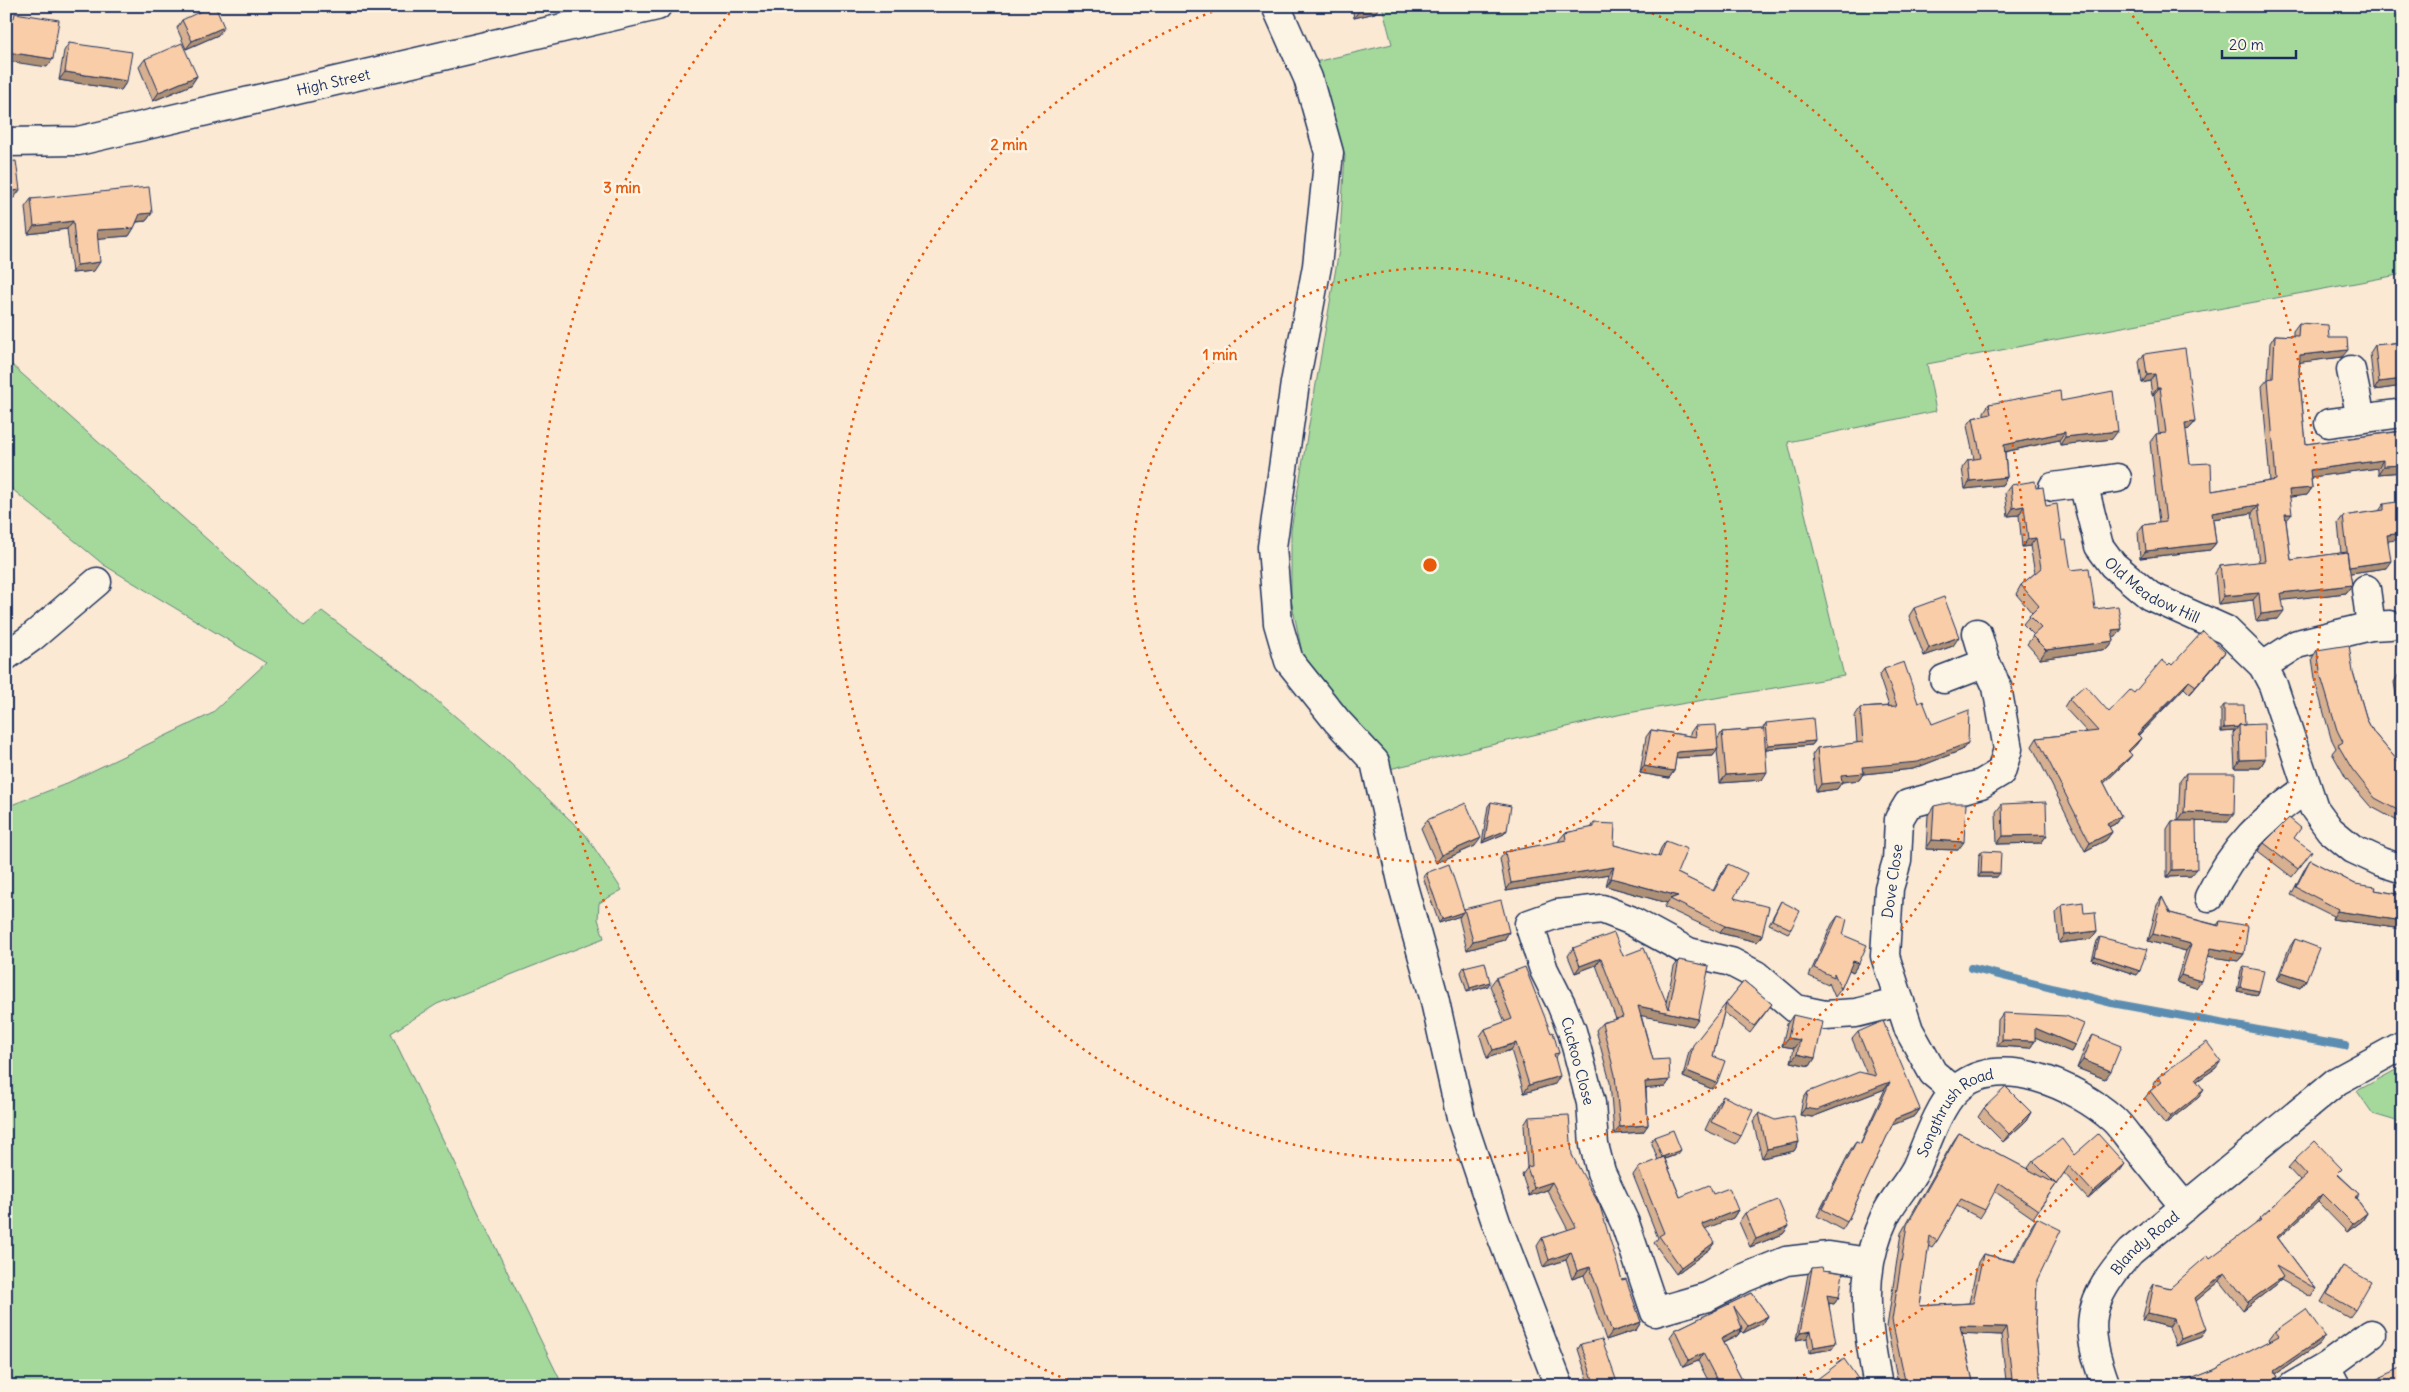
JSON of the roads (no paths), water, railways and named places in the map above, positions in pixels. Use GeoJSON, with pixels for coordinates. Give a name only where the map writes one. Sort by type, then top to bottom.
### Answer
{"type":"FeatureCollection","features":[{"type":"Feature","properties":{"kind":"street","name":"High Street"},"geometry":{"type":"LineString","coordinates":[[6,142],[78,141],[658,6]]}},
{"type":"Feature","properties":{"kind":"street"},"geometry":{"type":"LineString","coordinates":[[1276,6],[1308,78],[1329,153],[1317,266],[1295,383],[1272,547],[1278,623],[1289,661],[1337,721],[1375,762],[1403,886],[1434,997],[1462,1118],[1496,1222],[1559,1386]]}},
{"type":"Feature","properties":{"kind":"street"},"geometry":{"type":"LineString","coordinates":[[2351,370],[2361,418]]}},
{"type":"Feature","properties":{"kind":"street"},"geometry":{"type":"LineString","coordinates":[[2328,423],[2403,413]]}},
{"type":"Feature","properties":{"kind":"street"},"geometry":{"type":"LineString","coordinates":[[2053,486],[2117,478]]}},
{"type":"Feature","properties":{"kind":"street","name":"Old Meadow Hill"},"geometry":{"type":"LineString","coordinates":[[2083,483],[2099,546],[2113,565],[2150,596],[2226,630],[2264,666],[2314,808],[2330,830],[2353,849],[2381,862],[2403,869]]}},
{"type":"Feature","properties":{"kind":"street"},"geometry":{"type":"LineString","coordinates":[[6,656],[31,638],[97,582]]}},
{"type":"Feature","properties":{"kind":"street"},"geometry":{"type":"LineString","coordinates":[[2264,666],[2297,644],[2381,626],[2366,589]]}},
{"type":"Feature","properties":{"kind":"street","name":"Dove Close"},"geometry":{"type":"LineString","coordinates":[[1955,1091],[1934,1073],[1909,1030],[1886,956],[1889,888],[1897,861],[1899,819],[1908,804],[1981,784],[2001,772],[2008,749],[1997,688],[1986,664],[1977,633]]}},
{"type":"Feature","properties":{"kind":"street"},"geometry":{"type":"LineString","coordinates":[[1944,679],[1986,664]]}},
{"type":"Feature","properties":{"kind":"street"},"geometry":{"type":"LineString","coordinates":[[2209,897],[2223,869],[2240,844],[2270,814],[2307,788]]}},
{"type":"Feature","properties":{"kind":"street","name":"Cuckoo Close"},"geometry":{"type":"LineString","coordinates":[[1869,1262],[1829,1256],[1786,1261],[1744,1278],[1707,1297],[1655,1312],[1625,1223],[1601,1172],[1594,1145],[1590,1103],[1572,1031],[1544,970],[1529,924],[1557,914],[1602,909],[1630,920],[1689,952],[1731,962],[1756,975],[1796,1009],[1824,1015],[1856,1013],[1900,1002]]}},
{"type":"Feature","properties":{"kind":"street","name":"Blandy Road"},"geometry":{"type":"LineString","coordinates":[[2106,1386],[2096,1360],[2092,1330],[2094,1305],[2107,1279],[2130,1252],[2270,1135],[2347,1074],[2403,1045]]}},
{"type":"Feature","properties":{"kind":"street","name":"Songthrush Road"},"geometry":{"type":"LineString","coordinates":[[1878,1386],[1866,1320],[1869,1262],[1885,1215],[1914,1171],[1942,1110],[1955,1091],[1980,1077],[1996,1073],[2017,1073],[2038,1077],[2068,1089],[2093,1103],[2115,1120],[2184,1207]]}},
{"type":"Feature","properties":{"kind":"street"},"geometry":{"type":"LineString","coordinates":[[2293,1386],[2331,1376],[2371,1334]]}},
{"type":"Feature","properties":{"kind":"waterway"},"geometry":{"type":"LineString","coordinates":[[1971,968],[2112,1003],[2345,1046]]}}]}
